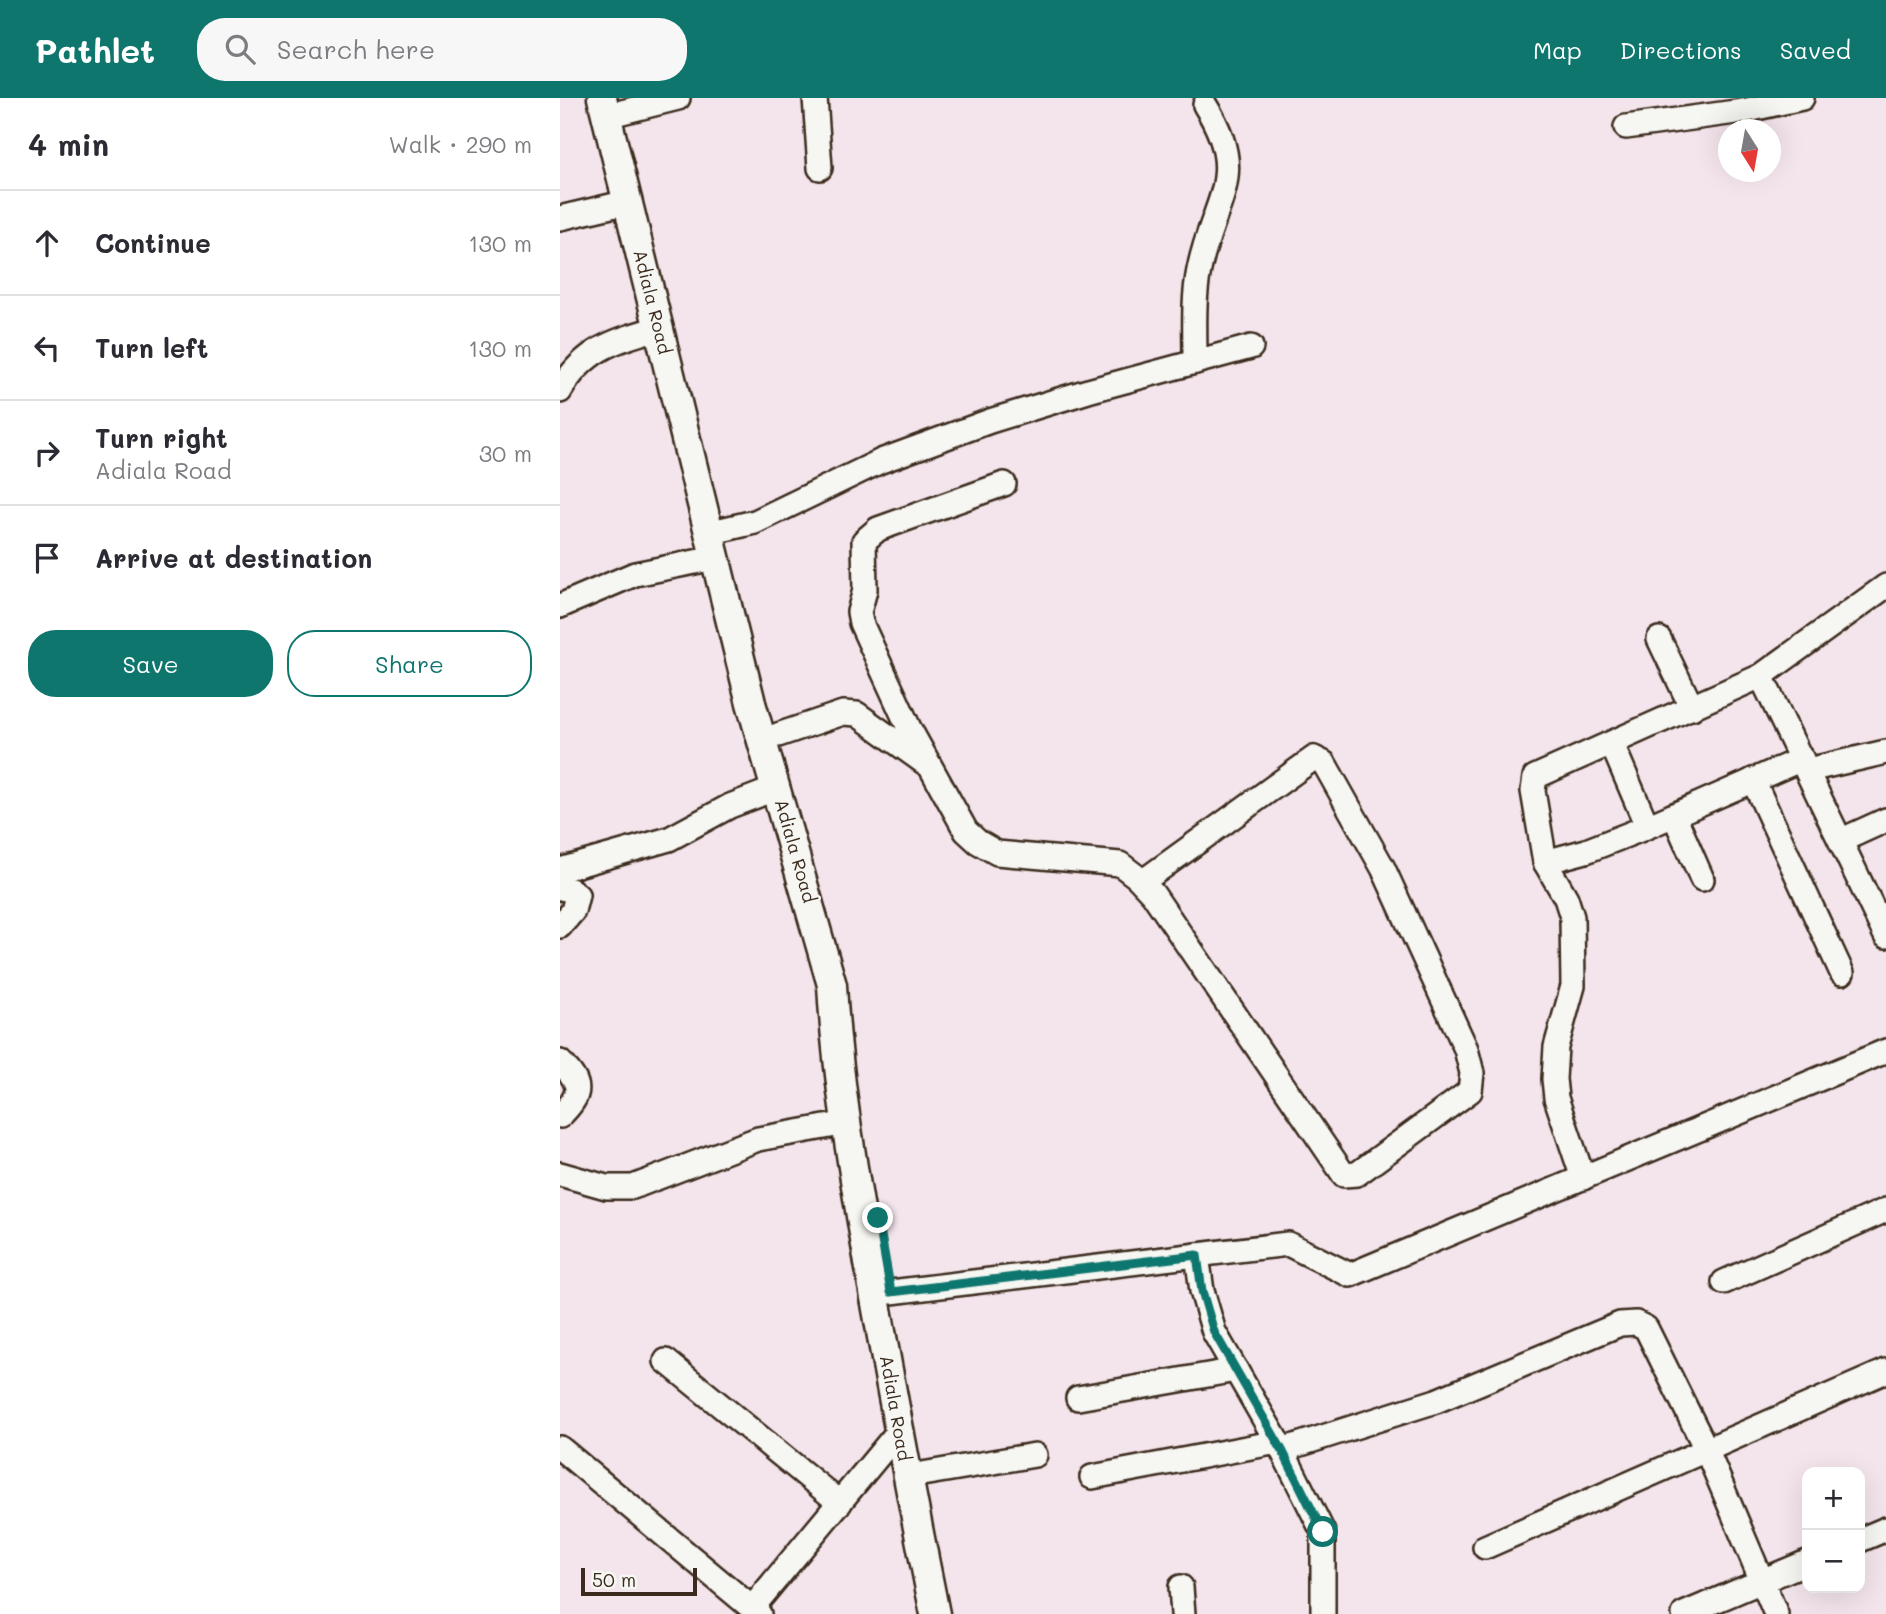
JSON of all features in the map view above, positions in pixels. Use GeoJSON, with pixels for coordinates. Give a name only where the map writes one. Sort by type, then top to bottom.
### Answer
{"type":"FeatureCollection","features":[{"type":"Feature","properties":{"kind":"main road","name":"Adiala Road"},"geometry":{"type":"LineString","coordinates":[[612,106],[628,201],[658,328],[716,540],[778,735],[848,982],[855,1059],[891,1292],[946,1614]]}},
{"type":"Feature","properties":{"kind":"main road","name":"Adiala Road"},"geometry":{"type":"LineString","coordinates":[[612,106],[777,788],[832,985],[835,1034],[847,1123],[898,1432],[935,1614]]}},
{"type":"Feature","properties":{"kind":"street"},"geometry":{"type":"LineString","coordinates":[[612,106],[678,98]]}},
{"type":"Feature","properties":{"kind":"street"},"geometry":{"type":"LineString","coordinates":[[815,98],[820,168]]}},
{"type":"Feature","properties":{"kind":"street"},"geometry":{"type":"LineString","coordinates":[[1626,127],[1743,111],[1802,98]]}},
{"type":"Feature","properties":{"kind":"street"},"geometry":{"type":"LineString","coordinates":[[1195,362],[1198,274],[1223,194],[1228,165],[1227,146],[1205,105]]}},
{"type":"Feature","properties":{"kind":"street"},"geometry":{"type":"LineString","coordinates":[[560,218],[628,201]]}},
{"type":"Feature","properties":{"kind":"street"},"geometry":{"type":"LineString","coordinates":[[560,391],[569,375],[604,346],[621,337],[658,328]]}},
{"type":"Feature","properties":{"kind":"street"},"geometry":{"type":"LineString","coordinates":[[560,606],[716,540],[881,461],[990,421],[1251,347]]}},
{"type":"Feature","properties":{"kind":"street"},"geometry":{"type":"LineString","coordinates":[[1004,484],[878,529],[864,541],[865,590],[859,612],[861,623],[909,727],[966,831],[997,853],[1120,864],[1142,881],[1344,1175],[1357,1174],[1470,1091],[1472,1073],[1466,1049],[1383,868],[1324,763],[1314,758],[1142,881]]}},
{"type":"Feature","properties":{"kind":"street"},"geometry":{"type":"LineString","coordinates":[[1583,1178],[1556,1098],[1554,1079],[1556,1047],[1573,986],[1573,927],[1566,898],[1545,862],[1533,791],[1535,777],[1761,676],[1886,586]]}},
{"type":"Feature","properties":{"kind":"street"},"geometry":{"type":"LineString","coordinates":[[1659,639],[1692,708]]}},
{"type":"Feature","properties":{"kind":"street"},"geometry":{"type":"LineString","coordinates":[[1761,676],[1884,926]]}},
{"type":"Feature","properties":{"kind":"street"},"geometry":{"type":"LineString","coordinates":[[778,735],[844,713],[857,713],[930,767]]}},
{"type":"Feature","properties":{"kind":"street"},"geometry":{"type":"LineString","coordinates":[[1612,744],[1647,826]]}},
{"type":"Feature","properties":{"kind":"street"},"geometry":{"type":"LineString","coordinates":[[1545,862],[1586,851],[1753,780],[1805,765],[1886,752]]}},
{"type":"Feature","properties":{"kind":"street"},"geometry":{"type":"LineString","coordinates":[[1753,780],[1842,974]]}},
{"type":"Feature","properties":{"kind":"street"},"geometry":{"type":"LineString","coordinates":[[560,870],[669,839],[730,806],[777,788]]}},
{"type":"Feature","properties":{"kind":"street"},"geometry":{"type":"LineString","coordinates":[[1674,815],[1702,879]]}},
{"type":"Feature","properties":{"kind":"street"},"geometry":{"type":"LineString","coordinates":[[1842,840],[1886,820]]}},
{"type":"Feature","properties":{"kind":"street"},"geometry":{"type":"LineString","coordinates":[[560,888],[571,890],[577,895],[573,911],[560,926]]}},
{"type":"Feature","properties":{"kind":"street"},"geometry":{"type":"LineString","coordinates":[[891,1292],[1288,1244],[1350,1275],[1886,1051]]}},
{"type":"Feature","properties":{"kind":"street"},"geometry":{"type":"LineString","coordinates":[[560,1062],[575,1076],[578,1088],[574,1100],[560,1116]]}},
{"type":"Feature","properties":{"kind":"street"},"geometry":{"type":"LineString","coordinates":[[560,1174],[606,1187],[633,1187],[758,1139],[847,1123]]}},
{"type":"Feature","properties":{"kind":"street"},"geometry":{"type":"LineString","coordinates":[[1724,1282],[1886,1210]]}},
{"type":"Feature","properties":{"kind":"street"},"geometry":{"type":"LineString","coordinates":[[1197,1255],[1202,1291],[1214,1332],[1280,1446],[1323,1532],[1323,1614]]}},
{"type":"Feature","properties":{"kind":"street"},"geometry":{"type":"LineString","coordinates":[[1093,1477],[1280,1446],[1436,1401],[1620,1324],[1636,1323],[1646,1328],[1706,1449],[1776,1614]]}},
{"type":"Feature","properties":{"kind":"street"},"geometry":{"type":"LineString","coordinates":[[666,1361],[840,1503]]}},
{"type":"Feature","properties":{"kind":"street"},"geometry":{"type":"LineString","coordinates":[[1079,1398],[1236,1370]]}},
{"type":"Feature","properties":{"kind":"street"},"geometry":{"type":"LineString","coordinates":[[1485,1547],[1886,1371]]}},
{"type":"Feature","properties":{"kind":"street"},"geometry":{"type":"LineString","coordinates":[[560,1448],[756,1611],[898,1432]]}},
{"type":"Feature","properties":{"kind":"street"},"geometry":{"type":"LineString","coordinates":[[922,1474],[1034,1455]]}},
{"type":"Feature","properties":{"kind":"street"},"geometry":{"type":"LineString","coordinates":[[1865,1538],[1886,1529]]}},
{"type":"Feature","properties":{"kind":"street"},"geometry":{"type":"LineString","coordinates":[[1685,1614],[1802,1564]]}},
{"type":"Feature","properties":{"kind":"street"},"geometry":{"type":"LineString","coordinates":[[1181,1587],[1183,1614]]}},
{"type":"Feature","properties":{"kind":"route"},"geometry":{"type":"LineString","coordinates":[[878,1218],[891,1292],[1197,1255],[1202,1291],[1214,1332],[1282,1450],[1295,1481],[1323,1532]]}}]}
